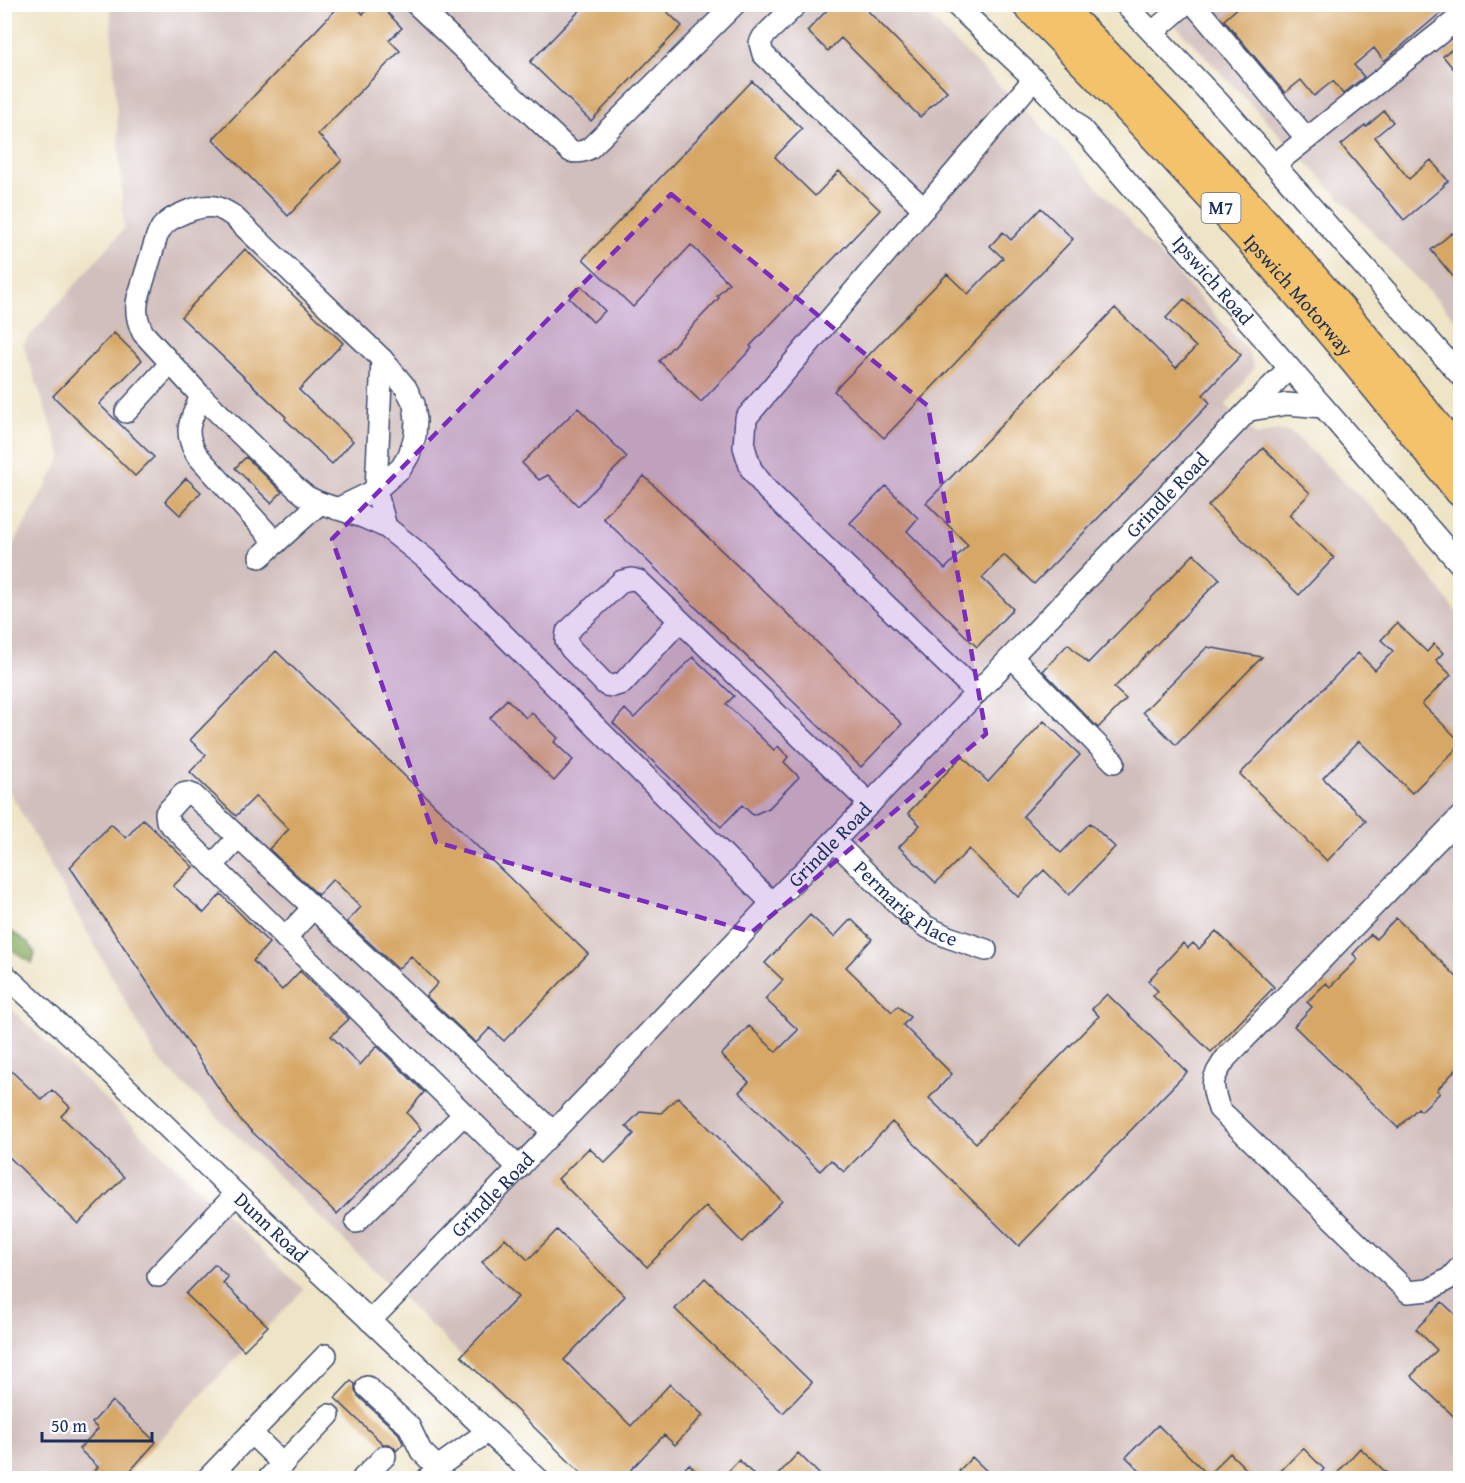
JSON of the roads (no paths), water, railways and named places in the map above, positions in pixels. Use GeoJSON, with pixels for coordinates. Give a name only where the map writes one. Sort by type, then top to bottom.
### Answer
{"type":"FeatureCollection","features":[{"type":"Feature","properties":{"kind":"highway","name":"Ipswich Motorway"},"geometry":{"type":"LineString","coordinates":[[1027,4],[1143,123],[1288,283],[1461,491]]}},
{"type":"Feature","properties":{"kind":"highway","name":"Ipswich Motorway"},"geometry":{"type":"LineString","coordinates":[[1056,4],[1203,155],[1271,230],[1340,309],[1461,456]]}},
{"type":"Feature","properties":{"kind":"street"},"geometry":{"type":"LineString","coordinates":[[416,4],[570,151],[584,152],[735,4]]}},
{"type":"Feature","properties":{"kind":"street"},"geometry":{"type":"LineString","coordinates":[[797,4],[763,37],[760,43],[763,54],[924,209]]}},
{"type":"Feature","properties":{"kind":"street","name":"Ipswich Road"},"geometry":{"type":"LineString","coordinates":[[955,4],[1034,79],[1078,125],[1461,564]]}},
{"type":"Feature","properties":{"kind":"street"},"geometry":{"type":"LineString","coordinates":[[1125,4],[1224,109],[1461,375]]}},
{"type":"Feature","properties":{"kind":"street"},"geometry":{"type":"LineString","coordinates":[[1153,32],[1185,4]]}},
{"type":"Feature","properties":{"kind":"street"},"geometry":{"type":"LineString","coordinates":[[1194,4],[1307,139]]}},
{"type":"Feature","properties":{"kind":"street"},"geometry":{"type":"LineString","coordinates":[[1274,165],[1461,17]]}},
{"type":"Feature","properties":{"kind":"street"},"geometry":{"type":"LineString","coordinates":[[977,693],[767,490],[751,469],[744,447],[746,418],[1034,79]]}},
{"type":"Feature","properties":{"kind":"street"},"geometry":{"type":"LineString","coordinates":[[201,396],[190,423],[188,433],[190,444],[268,550],[328,506],[376,490],[401,468],[410,455],[415,436],[414,404],[406,388],[382,359],[232,215],[217,207],[195,209],[171,219],[162,227],[157,236],[136,308],[138,322],[144,333],[201,396],[295,487],[307,496],[328,506],[363,516],[386,527],[426,559],[772,903]]}},
{"type":"Feature","properties":{"kind":"street"},"geometry":{"type":"LineString","coordinates":[[382,359],[376,490],[386,527]]}},
{"type":"Feature","properties":{"kind":"street"},"geometry":{"type":"LineString","coordinates":[[126,412],[170,363]]}},
{"type":"Feature","properties":{"kind":"street","name":"Grindle Road"},"geometry":{"type":"LineString","coordinates":[[370,1321],[1289,368]]}},
{"type":"Feature","properties":{"kind":"street"},"geometry":{"type":"LineString","coordinates":[[1250,410],[1287,404],[1323,407]]}},
{"type":"Feature","properties":{"kind":"street"},"geometry":{"type":"LineString","coordinates":[[679,621],[623,683],[613,686],[606,685],[566,641],[567,632],[621,581],[627,579],[639,581],[870,804]]}},
{"type":"Feature","properties":{"kind":"street"},"geometry":{"type":"LineString","coordinates":[[1012,657],[1114,762]]}},
{"type":"Feature","properties":{"kind":"street"},"geometry":{"type":"LineString","coordinates":[[519,1168],[170,824],[166,813],[183,794],[187,792],[193,795],[553,1132]]}},
{"type":"Feature","properties":{"kind":"street"},"geometry":{"type":"LineString","coordinates":[[1461,817],[1226,1058],[1213,1077],[1214,1092],[1220,1109],[1408,1292],[1430,1290],[1450,1278],[1461,1267]]}},
{"type":"Feature","properties":{"kind":"street"},"geometry":{"type":"LineString","coordinates":[[213,866],[238,838]]}},
{"type":"Feature","properties":{"kind":"street","name":"Permarig Place"},"geometry":{"type":"LineString","coordinates":[[834,841],[902,908],[925,926],[948,937],[986,950]]}},
{"type":"Feature","properties":{"kind":"street"},"geometry":{"type":"LineString","coordinates":[[285,938],[313,908]]}},
{"type":"Feature","properties":{"kind":"street","name":"Dunn Road"},"geometry":{"type":"LineString","coordinates":[[4,974],[99,1061],[537,1479]]}},
{"type":"Feature","properties":{"kind":"street"},"geometry":{"type":"LineString","coordinates":[[356,1222],[464,1114]]}},
{"type":"Feature","properties":{"kind":"street"},"geometry":{"type":"LineString","coordinates":[[158,1276],[236,1194]]}},
{"type":"Feature","properties":{"kind":"street"},"geometry":{"type":"LineString","coordinates":[[208,1479],[326,1355]]}},
{"type":"Feature","properties":{"kind":"street"},"geometry":{"type":"LineString","coordinates":[[367,1387],[409,1426],[433,1473],[487,1432]]}},
{"type":"Feature","properties":{"kind":"street"},"geometry":{"type":"LineString","coordinates":[[251,1433],[276,1471],[329,1415]]}},
{"type":"Feature","properties":{"kind":"street"},"geometry":{"type":"LineString","coordinates":[[363,1479],[385,1456]]}}]}
